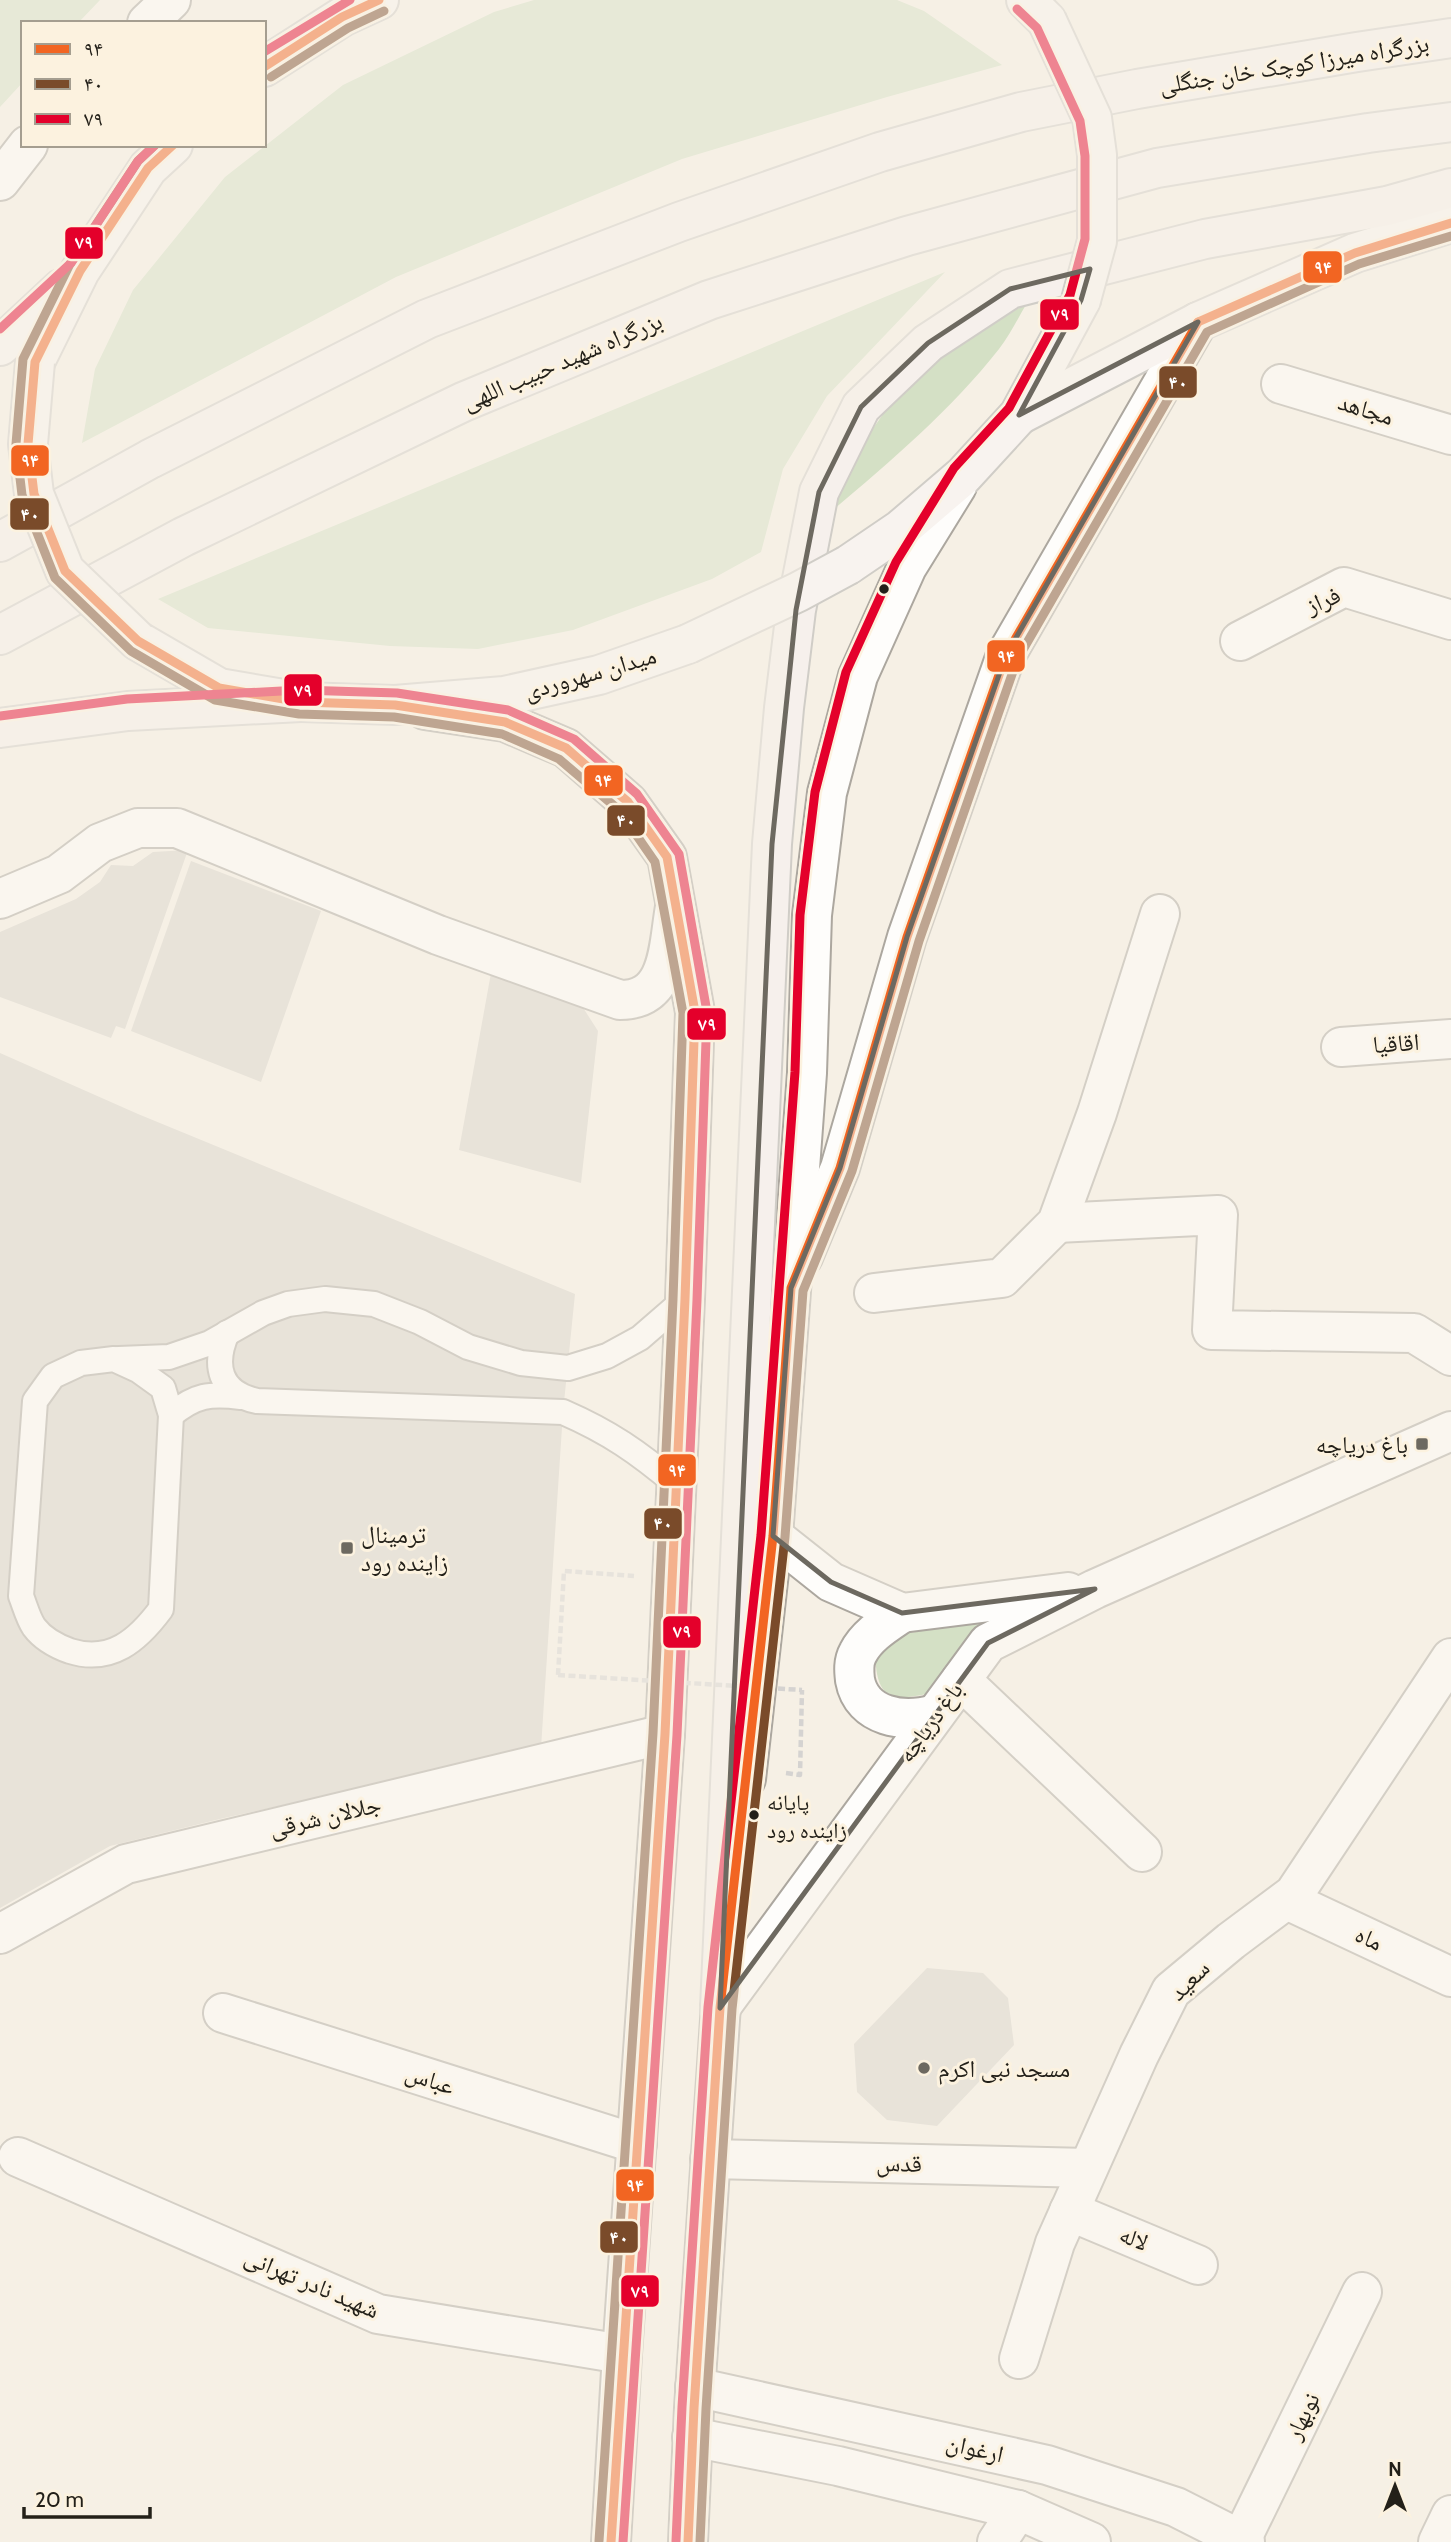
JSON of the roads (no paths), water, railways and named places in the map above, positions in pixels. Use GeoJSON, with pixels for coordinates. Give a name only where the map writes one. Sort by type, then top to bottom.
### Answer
{"type":"FeatureCollection","features":[{"type":"Feature","properties":{"kind":"highway","name":"بزرگراه میرزا کوچک خان جنگلی"},"geometry":{"type":"LineString","coordinates":[[0,542],[150,459],[427,319],[679,222],[880,152],[1021,112],[1357,51],[1451,38]]}},
{"type":"Feature","properties":{"kind":"highway","name":"بزرگراه شهید حبیب اللهی"},"geometry":{"type":"LineString","coordinates":[[0,635],[183,537],[463,402],[709,300],[907,236],[1157,168],[1451,122]]}},
{"type":"Feature","properties":{"kind":"highway"},"geometry":{"type":"LineString","coordinates":[[720,2008],[772,844],[796,610],[819,492],[861,407],[928,343],[1010,289],[1205,239],[1387,206],[1451,187]]}},
{"type":"Feature","properties":{"kind":"highway"},"geometry":{"type":"LineString","coordinates":[[0,728],[128,710],[301,702]]}},
{"type":"Feature","properties":{"kind":"main road"},"geometry":{"type":"LineString","coordinates":[[266,66],[352,8],[379,0]]}},
{"type":"Feature","properties":{"kind":"main road","name":"میدان سهروردی"},"geometry":{"type":"LineString","coordinates":[[171,147],[148,168],[80,271],[35,362],[28,444],[34,494],[65,571],[138,641],[219,688],[301,702],[396,705],[504,696],[599,675],[688,644],[848,565],[901,529],[964,475],[1019,415],[1081,300],[1097,241],[1097,155],[1093,118],[1036,10]]}},
{"type":"Feature","properties":{"kind":"main road"},"geometry":{"type":"LineString","coordinates":[[1019,415],[1198,322],[1355,253],[1451,223]]}},
{"type":"Feature","properties":{"kind":"main road"},"geometry":{"type":"LineString","coordinates":[[0,346],[80,271]]}},
{"type":"Feature","properties":{"kind":"street"},"geometry":{"type":"LineString","coordinates":[[149,21],[171,0]]}},
{"type":"Feature","properties":{"kind":"street"},"geometry":{"type":"LineString","coordinates":[[0,181],[26,147]]}},
{"type":"Feature","properties":{"kind":"street"},"geometry":{"type":"LineString","coordinates":[[791,1288],[840,1168],[907,937],[1006,655],[1198,322]]}},
{"type":"Feature","properties":{"kind":"street","name":"مجاهد"},"geometry":{"type":"LineString","coordinates":[[1281,384],[1451,435]]}},
{"type":"Feature","properties":{"kind":"street"},"geometry":{"type":"LineString","coordinates":[[688,2542],[692,2437],[720,2008],[773,1536],[807,1073],[812,915],[827,793],[858,676],[907,567],[964,475]]}},
{"type":"Feature","properties":{"kind":"street","name":"فراز"},"geometry":{"type":"LineString","coordinates":[[1240,641],[1344,587],[1451,620]]}},
{"type":"Feature","properties":{"kind":"street"},"geometry":{"type":"LineString","coordinates":[[396,705],[505,722],[566,748],[628,802],[667,857],[695,1012],[665,1734],[611,2542]]}},
{"type":"Feature","properties":{"kind":"street"},"geometry":{"type":"LineString","coordinates":[[0,899],[59,874],[100,843],[138,828],[177,828],[438,935],[620,1000],[646,995],[657,985],[666,961],[676,904]]}},
{"type":"Feature","properties":{"kind":"street"},"geometry":{"type":"LineString","coordinates":[[874,1293],[1002,1278],[1057,1223],[1097,1113],[1160,914]]}},
{"type":"Feature","properties":{"kind":"street","name":"اقاقیا"},"geometry":{"type":"LineString","coordinates":[[1341,1047],[1451,1039]]}},
{"type":"Feature","properties":{"kind":"street"},"geometry":{"type":"LineString","coordinates":[[1057,1223],[1218,1215],[1212,1330],[1414,1333],[1451,1356]]}},
{"type":"Feature","properties":{"kind":"street","name":"باغ دریاچه"},"geometry":{"type":"LineString","coordinates":[[720,2008],[988,1643],[1095,1589],[1451,1432]]}},
{"type":"Feature","properties":{"kind":"street"},"geometry":{"type":"LineString","coordinates":[[773,1536],[831,1582],[902,1613]]}},
{"type":"Feature","properties":{"kind":"street"},"geometry":{"type":"LineString","coordinates":[[935,1714],[921,1718],[887,1716],[872,1709],[863,1700],[854,1670],[856,1656],[864,1642],[902,1613],[1095,1589]]}},
{"type":"Feature","properties":{"kind":"street","name":"سعید"},"geometry":{"type":"LineString","coordinates":[[1019,2359],[1055,2243],[1139,2055],[1171,1991],[1231,1941],[1294,1894],[1451,1658]]}},
{"type":"Feature","properties":{"kind":"street"},"geometry":{"type":"LineString","coordinates":[[961,1679],[1142,1852]]}},
{"type":"Feature","properties":{"kind":"street","name":"جلالان شرقی"},"geometry":{"type":"LineString","coordinates":[[0,1934],[126,1864],[665,1734]]}},
{"type":"Feature","properties":{"kind":"street","name":"ماه"},"geometry":{"type":"LineString","coordinates":[[1287,1900],[1451,1977]]}},
{"type":"Feature","properties":{"kind":"street","name":"عباس"},"geometry":{"type":"LineString","coordinates":[[223,2013],[637,2144]]}},
{"type":"Feature","properties":{"kind":"street","name":"شهید نادر تهرانی"},"geometry":{"type":"LineString","coordinates":[[18,2157],[378,2314],[622,2354]]}},
{"type":"Feature","properties":{"kind":"street","name":"قدس"},"geometry":{"type":"LineString","coordinates":[[710,2159],[1088,2168]]}},
{"type":"Feature","properties":{"kind":"street","name":"لاله"},"geometry":{"type":"LineString","coordinates":[[1069,2211],[1198,2265]]}},
{"type":"Feature","properties":{"kind":"street","name":"نوبهار"},"geometry":{"type":"LineString","coordinates":[[1243,2541],[1363,2292]]}},
{"type":"Feature","properties":{"kind":"street","name":"ارغوان"},"geometry":{"type":"LineString","coordinates":[[695,2387],[1047,2465],[1176,2507],[1243,2541]]}},
{"type":"Feature","properties":{"kind":"street","name":"ارغوان"},"geometry":{"type":"LineString","coordinates":[[692,2437],[838,2466],[1018,2510],[1091,2542]]}},
{"type":"Feature","properties":{"kind":"street"},"geometry":{"type":"LineString","coordinates":[[997,2542],[1018,2510]]}},
{"type":"Feature","properties":{"kind":"street"},"geometry":{"type":"LineString","coordinates":[[1438,2542],[1451,2515]]}},
{"type":"Feature","properties":{"kind":"lane"},"geometry":{"type":"LineString","coordinates":[[114,1359],[138,1370],[163,1388],[171,1415],[161,1609],[144,1632],[116,1651],[87,1657],[55,1646],[34,1626],[21,1596],[36,1401],[53,1376],[81,1363],[114,1359],[169,1357],[210,1343],[263,1312],[288,1304],[325,1299],[374,1304],[420,1322],[468,1347],[521,1363],[568,1368],[607,1356],[640,1338],[685,1299]]}},
{"type":"Feature","properties":{"kind":"lane"},"geometry":{"type":"LineString","coordinates":[[227,1333],[220,1349],[219,1365],[223,1378],[241,1397]]}},
{"type":"Feature","properties":{"kind":"lane"},"geometry":{"type":"LineString","coordinates":[[171,1415],[197,1398],[218,1394],[257,1401],[562,1412],[600,1428],[637,1451],[677,1485]]}},
{"type":"Feature","properties":{"kind":"place","name":"باغ دریاچه"},"geometry":{"type":"Point","coordinates":[1422,1444]}},
{"type":"Feature","properties":{"kind":"place","name":"ترمینال زاینده رود"},"geometry":{"type":"Point","coordinates":[347,1548]}},
{"type":"Feature","properties":{"kind":"place","name":"پایانه زاینده رود"},"geometry":{"type":"Point","coordinates":[754,1815]}},
{"type":"Feature","properties":{"kind":"place","name":"مسجد نبی اکرم"},"geometry":{"type":"Point","coordinates":[924,2068]}}]}
